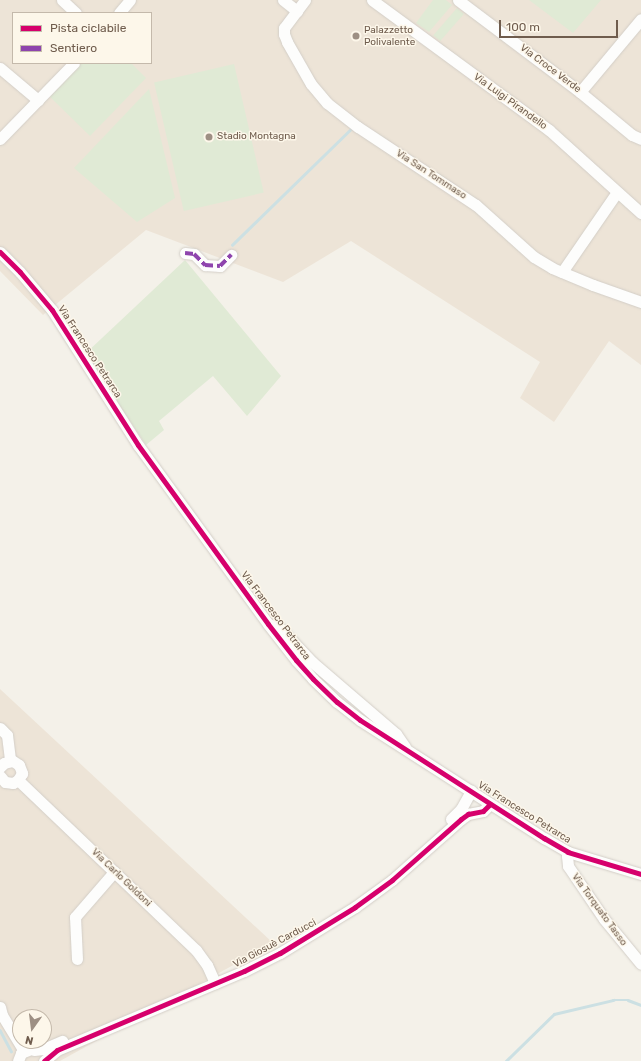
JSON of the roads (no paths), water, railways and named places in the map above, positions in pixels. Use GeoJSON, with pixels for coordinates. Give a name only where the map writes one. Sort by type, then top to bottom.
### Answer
{"type":"FeatureCollection","features":[{"type":"Feature","properties":{"kind":"street"},"geometry":{"type":"LineString","coordinates":[[62,0],[75,12]]}},
{"type":"Feature","properties":{"kind":"street"},"geometry":{"type":"LineString","coordinates":[[120,12],[130,0]]}},
{"type":"Feature","properties":{"kind":"street"},"geometry":{"type":"LineString","coordinates":[[283,0],[296,11]]}},
{"type":"Feature","properties":{"kind":"street","name":"Via San Tommaso"},"geometry":{"type":"LineString","coordinates":[[305,0],[284,28],[284,34],[298,62],[319,96],[358,127],[476,205],[534,258],[593,285],[641,302]]}},
{"type":"Feature","properties":{"kind":"street","name":"Via Luigi Pirandello"},"geometry":{"type":"LineString","coordinates":[[372,0],[549,130],[641,213]]}},
{"type":"Feature","properties":{"kind":"street","name":"Via Croce Verde"},"geometry":{"type":"LineString","coordinates":[[458,0],[580,92],[632,135],[641,139]]}},
{"type":"Feature","properties":{"kind":"street"},"geometry":{"type":"LineString","coordinates":[[580,92],[641,19]]}},
{"type":"Feature","properties":{"kind":"street"},"geometry":{"type":"LineString","coordinates":[[0,139],[73,64]]}},
{"type":"Feature","properties":{"kind":"street"},"geometry":{"type":"LineString","coordinates":[[0,68],[38,100]]}},
{"type":"Feature","properties":{"kind":"street"},"geometry":{"type":"LineString","coordinates":[[562,272],[618,192]]}},
{"type":"Feature","properties":{"kind":"street","name":"Via Francesco Petrarca"},"geometry":{"type":"LineString","coordinates":[[0,252],[20,272],[52,310],[138,445],[268,624],[278,626],[312,662],[396,734],[407,751],[568,852],[641,874]]}},
{"type":"Feature","properties":{"kind":"street"},"geometry":{"type":"LineString","coordinates":[[185,253],[194,254],[205,265],[220,266],[231,256]]}},
{"type":"Feature","properties":{"kind":"street"},"geometry":{"type":"LineString","coordinates":[[0,728],[7,735],[10,760]]}},
{"type":"Feature","properties":{"kind":"street"},"geometry":{"type":"LineString","coordinates":[[0,767],[10,760]]}},
{"type":"Feature","properties":{"kind":"street"},"geometry":{"type":"LineString","coordinates":[[1,780],[11,783],[18,780],[22,773],[21,767],[10,760]]}},
{"type":"Feature","properties":{"kind":"street","name":"Via Carlo Goldoni"},"geometry":{"type":"LineString","coordinates":[[18,780],[196,950],[207,965],[214,981]]}},
{"type":"Feature","properties":{"kind":"street","name":"Via Giosuè Carducci"},"geometry":{"type":"LineString","coordinates":[[43,1061],[57,1050],[214,981],[270,954],[310,931],[361,897],[403,863],[457,814],[471,791]]}},
{"type":"Feature","properties":{"kind":"street","name":"Via Giosuè Carducci"},"geometry":{"type":"LineString","coordinates":[[29,1050],[43,1048],[214,981],[244,972],[280,953],[332,923],[392,880],[461,819],[468,814],[483,811],[490,804]]}},
{"type":"Feature","properties":{"kind":"street","name":"Via Torquato Tasso"},"geometry":{"type":"LineString","coordinates":[[568,852],[568,866],[604,919],[641,964]]}},
{"type":"Feature","properties":{"kind":"street"},"geometry":{"type":"LineString","coordinates":[[77,959],[75,917],[114,872]]}},
{"type":"Feature","properties":{"kind":"street"},"geometry":{"type":"LineString","coordinates":[[0,1007],[2,1015],[29,1050],[41,1054],[43,1061]]}},
{"type":"Feature","properties":{"kind":"street"},"geometry":{"type":"LineString","coordinates":[[18,1061],[29,1050]]}},
{"type":"Feature","properties":{"kind":"waterway"},"geometry":{"type":"LineString","coordinates":[[232,245],[352,128]]}},
{"type":"Feature","properties":{"kind":"waterway"},"geometry":{"type":"LineString","coordinates":[[506,1061],[554,1014],[613,1000],[628,1000],[641,1005]]}},
{"type":"Feature","properties":{"kind":"waterway"},"geometry":{"type":"LineString","coordinates":[[0,1030],[11,1051]]}},
{"type":"Feature","properties":{"kind":"place","name":"Palazzetto Polivalente"},"geometry":{"type":"Point","coordinates":[356,36]}},
{"type":"Feature","properties":{"kind":"place","name":"Stadio Montagna"},"geometry":{"type":"Point","coordinates":[209,137]}}]}
